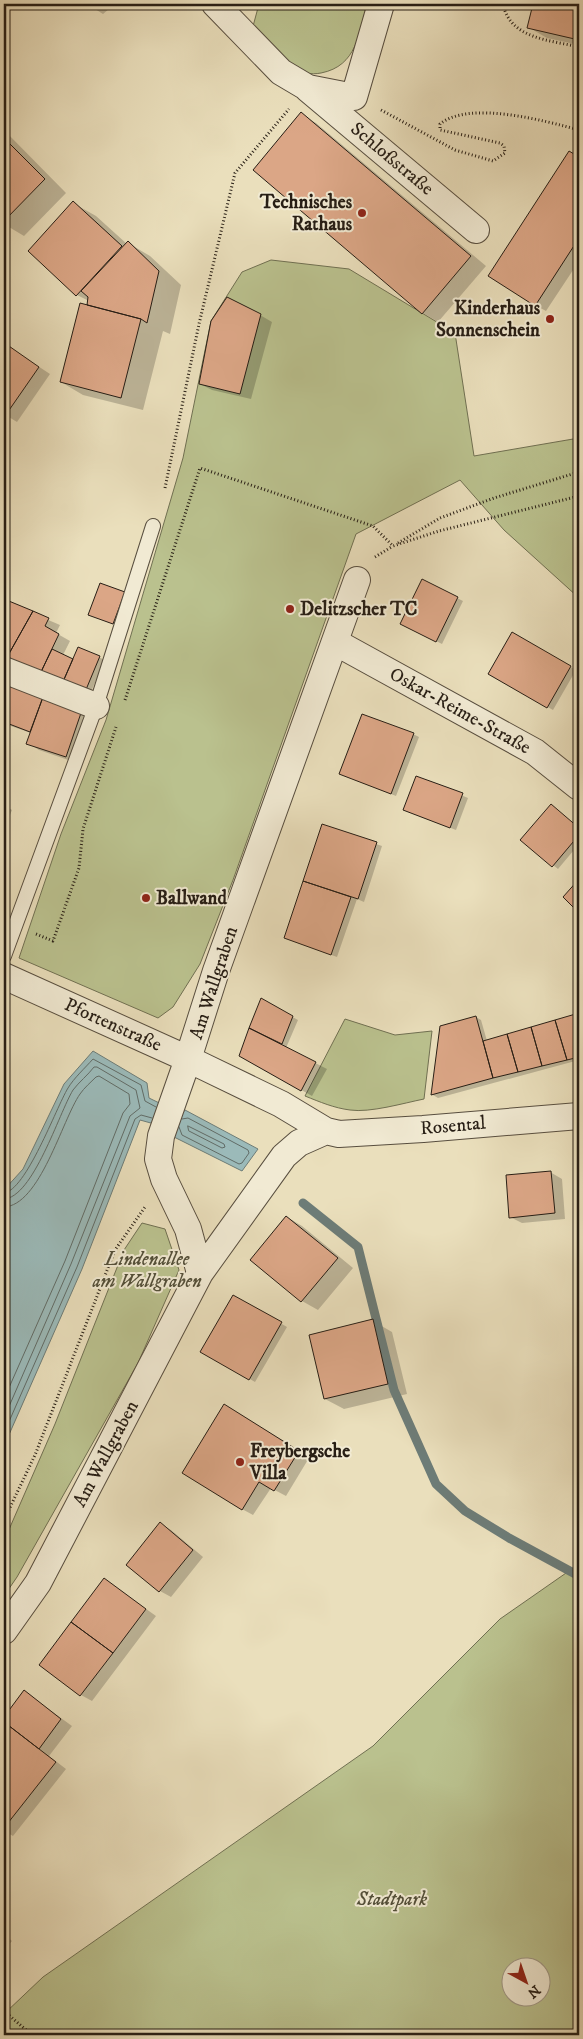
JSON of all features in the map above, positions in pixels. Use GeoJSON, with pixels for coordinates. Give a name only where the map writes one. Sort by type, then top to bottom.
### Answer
{"type":"FeatureCollection","features":[{"type":"Feature","properties":{"kind":"street","name":"Schloßstraße"},"geometry":{"type":"LineString","coordinates":[[215,4],[281,72],[308,88],[476,230]]}},
{"type":"Feature","properties":{"kind":"street","name":"Schloßstraße"},"geometry":{"type":"LineString","coordinates":[[308,88],[354,97],[381,4]]}},
{"type":"Feature","properties":{"kind":"street","name":"Am Wallgraben"},"geometry":{"type":"LineString","coordinates":[[200,1273],[188,1229],[164,1179],[158,1159],[161,1136],[219,962],[357,580]]}},
{"type":"Feature","properties":{"kind":"street","name":"Oskar-Reime-Straße"},"geometry":{"type":"LineString","coordinates":[[335,642],[535,752],[579,787]]}},
{"type":"Feature","properties":{"kind":"street"},"geometry":{"type":"LineString","coordinates":[[4,670],[96,706]]}},
{"type":"Feature","properties":{"kind":"street","name":"Pfortenstraße"},"geometry":{"type":"LineString","coordinates":[[4,976],[188,1059],[281,1104],[326,1131]]}},
{"type":"Feature","properties":{"kind":"street","name":"Am Wallgraben"},"geometry":{"type":"LineString","coordinates":[[281,1104],[290,1121],[291,1136],[284,1156]]}},
{"type":"Feature","properties":{"kind":"street","name":"Rosental"},"geometry":{"type":"LineString","coordinates":[[326,1131],[339,1134],[579,1116]]}},
{"type":"Feature","properties":{"kind":"street","name":"Am Wallgraben"},"geometry":{"type":"LineString","coordinates":[[4,1631],[38,1583],[200,1273],[284,1156],[299,1142],[326,1131]]}},
{"type":"Feature","properties":{"kind":"lane"},"geometry":{"type":"LineString","coordinates":[[4,956],[96,706],[153,526]]}},
{"type":"Feature","properties":{"kind":"path"},"geometry":{"type":"LineString","coordinates":[[503,4],[505,14],[519,30],[529,35],[579,47]]}},
{"type":"Feature","properties":{"kind":"path"},"geometry":{"type":"LineString","coordinates":[[165,488],[199,324],[235,173],[308,88]]}},
{"type":"Feature","properties":{"kind":"path"},"geometry":{"type":"LineString","coordinates":[[354,97],[376,106],[414,129],[455,150],[493,161],[505,153],[504,146],[500,143],[440,130],[440,124],[455,116],[502,114],[537,119],[579,130]]}},
{"type":"Feature","properties":{"kind":"path"},"geometry":{"type":"LineString","coordinates":[[123,705],[200,468],[372,526],[393,546]]}},
{"type":"Feature","properties":{"kind":"path"},"geometry":{"type":"LineString","coordinates":[[357,580],[364,565],[440,518],[494,498],[579,472]]}},
{"type":"Feature","properties":{"kind":"path"},"geometry":{"type":"LineString","coordinates":[[393,546],[439,531],[579,496]]}},
{"type":"Feature","properties":{"kind":"path"},"geometry":{"type":"LineString","coordinates":[[15,926],[53,941],[79,868],[83,829],[117,724]]}},
{"type":"Feature","properties":{"kind":"path"},"geometry":{"type":"LineString","coordinates":[[4,1520],[35,1455],[115,1250],[164,1179]]}},
{"type":"Feature","properties":{"kind":"path"},"geometry":{"type":"LineString","coordinates":[[4,2011],[32,2035]]}},
{"type":"Feature","properties":{"kind":"green space"},"geometry":{"type":"Polygon","coordinates":[[[259,4],[367,4],[358,37],[349,56],[333,69],[313,74],[302,72],[292,67],[252,30],[259,4]]]}},
{"type":"Feature","properties":{"kind":"green space"},"geometry":{"type":"Polygon","coordinates":[[[271,260],[349,269],[455,333],[474,456],[579,438],[579,598],[504,530],[460,480],[356,534],[233,880],[200,964],[173,1007],[158,1018],[19,958],[61,834],[106,720],[183,458],[211,321],[242,272],[271,260]]]}},
{"type":"Feature","properties":{"kind":"green space"},"geometry":{"type":"Polygon","coordinates":[[[345,1019],[395,1035],[432,1031],[424,1099],[358,1111],[333,1106],[305,1096],[345,1019]]]}},
{"type":"Feature","properties":{"kind":"green space","name":"Lindenallee am Wallgraben"},"geometry":{"type":"Polygon","coordinates":[[[142,1223],[165,1229],[179,1270],[138,1363],[17,1577],[4,1596],[4,1541],[55,1424],[124,1250],[142,1223]]]}},
{"type":"Feature","properties":{"kind":"green space","name":"Stadtpark"},"geometry":{"type":"Polygon","coordinates":[[[579,1564],[579,2035],[4,2035],[4,2014],[43,1977],[373,1746],[500,1619],[579,1564]]]}},
{"type":"Feature","properties":{"kind":"water"},"geometry":{"type":"Polygon","coordinates":[[[93,1051],[147,1083],[149,1098],[182,1114],[185,1110],[258,1149],[242,1171],[174,1137],[176,1130],[140,1120],[82,1269],[4,1446],[4,1190],[23,1169],[64,1084],[93,1051]]]}},
{"type":"Feature","properties":{"kind":"building"},"geometry":{"type":"Polygon","coordinates":[[[533,4],[579,4],[579,40],[527,28],[533,4]]]}},
{"type":"Feature","properties":{"kind":"building","name":"Technisches Rathaus"},"geometry":{"type":"Polygon","coordinates":[[[301,112],[471,256],[422,314],[253,170],[301,112]]]}},
{"type":"Feature","properties":{"kind":"building"},"geometry":{"type":"Polygon","coordinates":[[[4,138],[45,179],[4,221],[4,138]]]}},
{"type":"Feature","properties":{"kind":"building"},"geometry":{"type":"Polygon","coordinates":[[[569,151],[579,157],[579,238],[535,306],[488,276],[569,151]]]}},
{"type":"Feature","properties":{"kind":"building"},"geometry":{"type":"Polygon","coordinates":[[[73,201],[122,246],[76,296],[28,251],[73,201]]]}},
{"type":"Feature","properties":{"kind":"building"},"geometry":{"type":"Polygon","coordinates":[[[128,241],[159,271],[147,323],[141,319],[87,305],[88,297],[81,291],[128,241]]]}},
{"type":"Feature","properties":{"kind":"building"},"geometry":{"type":"Polygon","coordinates":[[[227,297],[261,314],[240,394],[199,384],[211,321],[227,297]]]}},
{"type":"Feature","properties":{"kind":"building"},"geometry":{"type":"Polygon","coordinates":[[[80,303],[141,319],[121,398],[60,382],[80,303]]]}},
{"type":"Feature","properties":{"kind":"building"},"geometry":{"type":"Polygon","coordinates":[[[6,344],[39,367],[5,416],[4,346],[6,344]]]}},
{"type":"Feature","properties":{"kind":"building"},"geometry":{"type":"Polygon","coordinates":[[[422,579],[458,597],[436,642],[400,624],[422,579]]]}},
{"type":"Feature","properties":{"kind":"building"},"geometry":{"type":"Polygon","coordinates":[[[100,583],[125,592],[113,624],[88,615],[100,583]]]}},
{"type":"Feature","properties":{"kind":"building"},"geometry":{"type":"Polygon","coordinates":[[[4,599],[33,611],[6,659],[4,658],[4,599]]]}},
{"type":"Feature","properties":{"kind":"building"},"geometry":{"type":"Polygon","coordinates":[[[33,611],[49,618],[45,626],[59,634],[40,674],[6,659],[33,611]]]}},
{"type":"Feature","properties":{"kind":"building"},"geometry":{"type":"Polygon","coordinates":[[[512,632],[571,666],[547,708],[488,674],[512,632]]]}},
{"type":"Feature","properties":{"kind":"building"},"geometry":{"type":"Polygon","coordinates":[[[78,647],[100,656],[85,692],[62,684],[78,647]]]}},
{"type":"Feature","properties":{"kind":"building"},"geometry":{"type":"Polygon","coordinates":[[[52,649],[73,659],[62,684],[40,674],[52,649]]]}},
{"type":"Feature","properties":{"kind":"building"},"geometry":{"type":"Polygon","coordinates":[[[8,683],[43,697],[30,732],[4,722],[4,693],[8,683]]]}},
{"type":"Feature","properties":{"kind":"building"},"geometry":{"type":"Polygon","coordinates":[[[43,697],[82,710],[66,757],[26,744],[43,697]]]}},
{"type":"Feature","properties":{"kind":"building"},"geometry":{"type":"Polygon","coordinates":[[[362,714],[414,733],[391,794],[339,774],[362,714]]]}},
{"type":"Feature","properties":{"kind":"building"},"geometry":{"type":"Polygon","coordinates":[[[416,776],[463,793],[450,828],[403,810],[416,776]]]}},
{"type":"Feature","properties":{"kind":"building"},"geometry":{"type":"Polygon","coordinates":[[[551,804],[579,828],[579,835],[552,867],[520,840],[551,804]]]}},
{"type":"Feature","properties":{"kind":"building"},"geometry":{"type":"Polygon","coordinates":[[[322,824],[377,842],[358,899],[303,881],[322,824]]]}},
{"type":"Feature","properties":{"kind":"building"},"geometry":{"type":"Polygon","coordinates":[[[579,879],[579,913],[563,897],[579,879]]]}},
{"type":"Feature","properties":{"kind":"building"},"geometry":{"type":"Polygon","coordinates":[[[303,881],[351,897],[331,955],[284,938],[303,881]]]}},
{"type":"Feature","properties":{"kind":"building"},"geometry":{"type":"Polygon","coordinates":[[[261,998],[293,1016],[282,1044],[249,1028],[261,998]]]}},
{"type":"Feature","properties":{"kind":"building"},"geometry":{"type":"Polygon","coordinates":[[[579,1013],[579,1057],[567,1060],[555,1020],[579,1013]]]}},
{"type":"Feature","properties":{"kind":"building"},"geometry":{"type":"Polygon","coordinates":[[[476,1016],[493,1078],[431,1095],[440,1026],[476,1016]]]}},
{"type":"Feature","properties":{"kind":"building"},"geometry":{"type":"Polygon","coordinates":[[[555,1020],[567,1060],[542,1066],[531,1027],[555,1020]]]}},
{"type":"Feature","properties":{"kind":"building"},"geometry":{"type":"Polygon","coordinates":[[[531,1027],[542,1066],[518,1072],[507,1034],[531,1027]]]}},
{"type":"Feature","properties":{"kind":"building"},"geometry":{"type":"Polygon","coordinates":[[[249,1028],[316,1062],[301,1091],[239,1056],[249,1028]]]}},
{"type":"Feature","properties":{"kind":"building"},"geometry":{"type":"Polygon","coordinates":[[[507,1034],[518,1072],[493,1078],[483,1041],[507,1034]]]}},
{"type":"Feature","properties":{"kind":"building"},"geometry":{"type":"Polygon","coordinates":[[[551,1171],[555,1213],[509,1218],[506,1175],[551,1171]]]}},
{"type":"Feature","properties":{"kind":"building"},"geometry":{"type":"Polygon","coordinates":[[[286,1216],[338,1258],[301,1302],[250,1260],[286,1216]]]}},
{"type":"Feature","properties":{"kind":"building"},"geometry":{"type":"Polygon","coordinates":[[[233,1295],[282,1322],[249,1380],[200,1352],[233,1295]]]}},
{"type":"Feature","properties":{"kind":"building"},"geometry":{"type":"Polygon","coordinates":[[[373,1319],[388,1384],[324,1399],[309,1335],[373,1319]]]}},
{"type":"Feature","properties":{"kind":"building","name":"Freybergsche Villa"},"geometry":{"type":"Polygon","coordinates":[[[224,1404],[299,1451],[274,1491],[259,1482],[242,1510],[182,1473],[224,1404]]]}},
{"type":"Feature","properties":{"kind":"building"},"geometry":{"type":"Polygon","coordinates":[[[160,1522],[193,1550],[159,1592],[126,1565],[160,1522]]]}},
{"type":"Feature","properties":{"kind":"building"},"geometry":{"type":"Polygon","coordinates":[[[104,1578],[146,1609],[113,1653],[71,1622],[104,1578]]]}},
{"type":"Feature","properties":{"kind":"building"},"geometry":{"type":"Polygon","coordinates":[[[71,1622],[113,1653],[80,1696],[39,1665],[71,1622]]]}},
{"type":"Feature","properties":{"kind":"building"},"geometry":{"type":"Polygon","coordinates":[[[24,1690],[61,1719],[39,1749],[4,1722],[4,1717],[24,1690]]]}},
{"type":"Feature","properties":{"kind":"building"},"geometry":{"type":"Polygon","coordinates":[[[4,1722],[56,1762],[4,1828],[4,1722]]]}},
{"type":"Feature","properties":{"kind":"waterway"},"geometry":{"type":"LineString","coordinates":[[303,1203],[358,1247],[394,1390],[436,1484],[465,1511],[509,1538],[579,1576]]}},
{"type":"Feature","properties":{"kind":"place","name":"Technisches Rathaus"},"geometry":{"type":"Point","coordinates":[362,213]}},
{"type":"Feature","properties":{"kind":"place","name":"Kinderhaus Sonnenschein"},"geometry":{"type":"Point","coordinates":[550,319]}},
{"type":"Feature","properties":{"kind":"place","name":"Delitzscher TC"},"geometry":{"type":"Point","coordinates":[290,609]}},
{"type":"Feature","properties":{"kind":"place","name":"Ballwand"},"geometry":{"type":"Point","coordinates":[146,898]}},
{"type":"Feature","properties":{"kind":"place","name":"Freybergsche Villa"},"geometry":{"type":"Point","coordinates":[240,1462]}}]}
